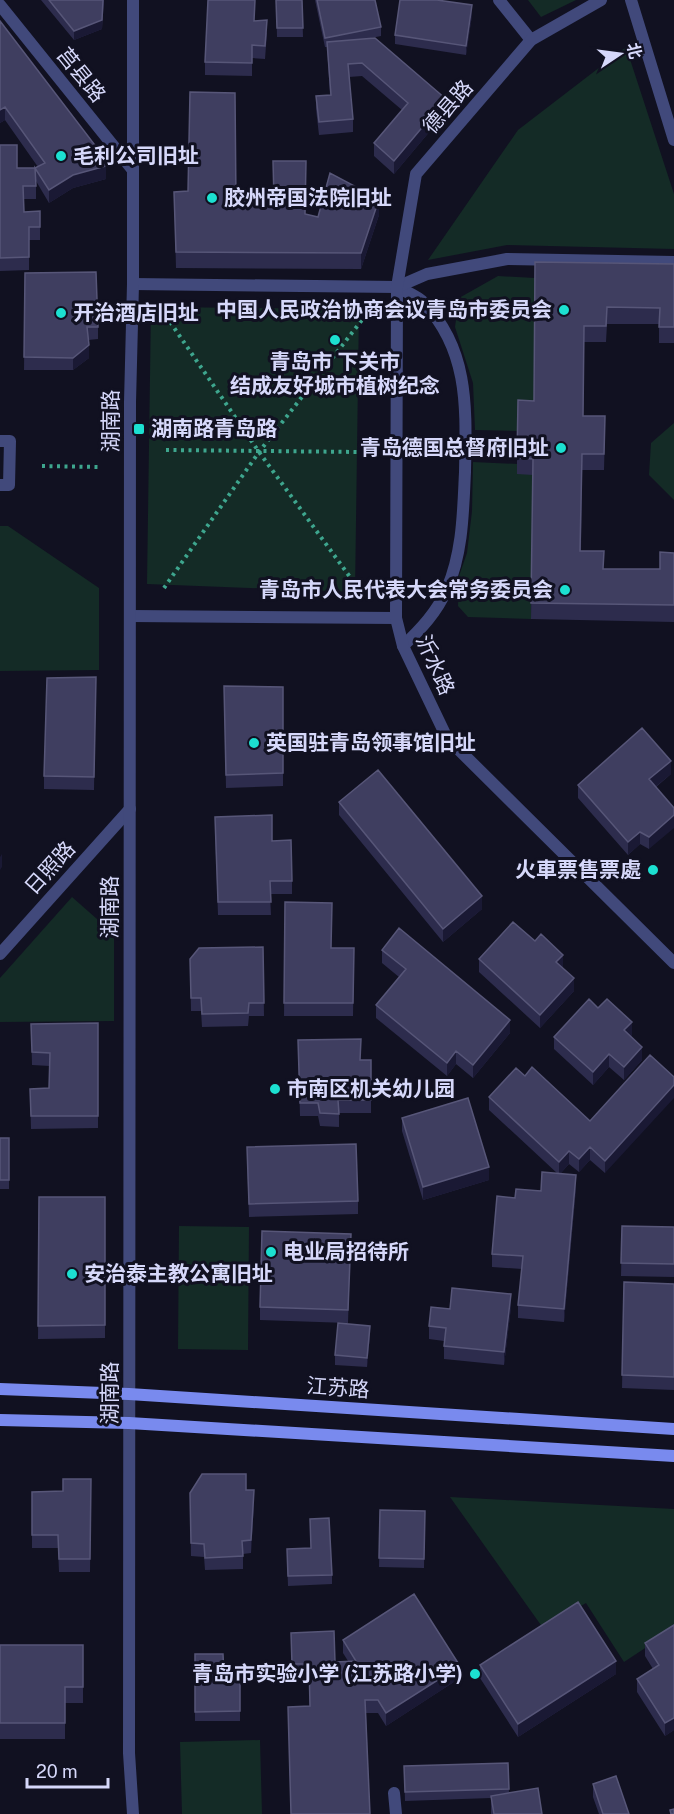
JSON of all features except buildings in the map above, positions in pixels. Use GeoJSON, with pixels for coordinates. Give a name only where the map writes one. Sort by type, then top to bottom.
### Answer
{"type":"FeatureCollection","features":[{"type":"Feature","properties":{"kind":"main road","name":"江苏路"},"geometry":{"type":"LineString","coordinates":[[0,1389],[129,1394],[674,1429]]}},
{"type":"Feature","properties":{"kind":"main road"},"geometry":{"type":"LineString","coordinates":[[0,1420],[129,1423],[674,1456]]}},
{"type":"Feature","properties":{"kind":"street","name":"湖南路"},"geometry":{"type":"LineString","coordinates":[[133,0],[133,284],[130,402],[129,1394],[129,1752],[133,1814]]}},
{"type":"Feature","properties":{"kind":"street"},"geometry":{"type":"LineString","coordinates":[[500,0],[531,40]]}},
{"type":"Feature","properties":{"kind":"street","name":"德县路"},"geometry":{"type":"LineString","coordinates":[[397,286],[416,174],[531,40],[601,0]]}},
{"type":"Feature","properties":{"kind":"street"},"geometry":{"type":"LineString","coordinates":[[631,0],[674,140]]}},
{"type":"Feature","properties":{"kind":"street","name":"莒县路"},"geometry":{"type":"LineString","coordinates":[[0,5],[132,169]]}},
{"type":"Feature","properties":{"kind":"street"},"geometry":{"type":"LineString","coordinates":[[133,284],[397,286],[427,274],[507,260],[674,262]]}},
{"type":"Feature","properties":{"kind":"street"},"geometry":{"type":"LineString","coordinates":[[397,286],[423,302],[449,339],[463,378],[466,408],[463,526],[457,558],[447,589],[432,616],[403,646]]}},
{"type":"Feature","properties":{"kind":"street","name":"沂水路"},"geometry":{"type":"LineString","coordinates":[[397,286],[396,618],[403,646],[447,738],[674,963]]}},
{"type":"Feature","properties":{"kind":"street"},"geometry":{"type":"LineString","coordinates":[[0,441],[10,441],[9,485],[0,485]]}},
{"type":"Feature","properties":{"kind":"street"},"geometry":{"type":"LineString","coordinates":[[131,616],[396,618]]}},
{"type":"Feature","properties":{"kind":"street","name":"日照路"},"geometry":{"type":"LineString","coordinates":[[0,954],[130,808]]}},
{"type":"Feature","properties":{"kind":"street"},"geometry":{"type":"LineString","coordinates":[[394,1793],[396,1814]]}},
{"type":"Feature","properties":{"kind":"path"},"geometry":{"type":"LineString","coordinates":[[166,315],[259,452],[358,588]]}},
{"type":"Feature","properties":{"kind":"path"},"geometry":{"type":"LineString","coordinates":[[164,588],[259,452],[362,320]]}},
{"type":"Feature","properties":{"kind":"path"},"geometry":{"type":"LineString","coordinates":[[166,450],[360,452]]}},
{"type":"Feature","properties":{"kind":"path"},"geometry":{"type":"LineString","coordinates":[[42,466],[101,467]]}},
{"type":"Feature","properties":{"kind":"green space"},"geometry":{"type":"Polygon","coordinates":[[[528,0],[576,0],[541,17],[528,0]]]}},
{"type":"Feature","properties":{"kind":"green space"},"geometry":{"type":"Polygon","coordinates":[[[626,47],[674,194],[674,249],[507,245],[428,260],[518,130],[626,47]]]}},
{"type":"Feature","properties":{"kind":"green space"},"geometry":{"type":"Polygon","coordinates":[[[498,276],[535,278],[534,417],[518,431],[475,430],[473,383],[455,327],[459,298],[498,276]]]}},
{"type":"Feature","properties":{"kind":"green space"},"geometry":{"type":"Polygon","coordinates":[[[151,307],[359,309],[355,592],[147,584],[151,307]]]}},
{"type":"Feature","properties":{"kind":"green space"},"geometry":{"type":"Polygon","coordinates":[[[674,423],[674,500],[649,475],[651,443],[674,423]]]}},
{"type":"Feature","properties":{"kind":"green space"},"geometry":{"type":"Polygon","coordinates":[[[473,462],[518,464],[533,475],[531,619],[468,617],[458,606],[459,576],[467,553],[472,511],[473,462]]]}},
{"type":"Feature","properties":{"kind":"green space"},"geometry":{"type":"Polygon","coordinates":[[[0,526],[8,526],[99,588],[99,670],[0,671],[0,526]]]}},
{"type":"Feature","properties":{"kind":"green space"},"geometry":{"type":"Polygon","coordinates":[[[72,897],[114,934],[114,1021],[0,1022],[0,978],[72,897]]]}},
{"type":"Feature","properties":{"kind":"green space"},"geometry":{"type":"Polygon","coordinates":[[[179,1226],[249,1227],[248,1350],[178,1349],[179,1226]]]}},
{"type":"Feature","properties":{"kind":"green space"},"geometry":{"type":"Polygon","coordinates":[[[450,1497],[674,1509],[674,1629],[624,1662],[586,1603],[543,1628],[450,1497]]]}},
{"type":"Feature","properties":{"kind":"green space"},"geometry":{"type":"Polygon","coordinates":[[[260,1740],[262,1814],[182,1814],[180,1742],[260,1740]]]}},
{"type":"Feature","properties":{"kind":"place","name":"毛利公司旧址"},"geometry":{"type":"Point","coordinates":[61,156]}},
{"type":"Feature","properties":{"kind":"place","name":"胶州帝国法院旧址"},"geometry":{"type":"Point","coordinates":[212,198]}},
{"type":"Feature","properties":{"kind":"place","name":"中国人民政治协商会议青岛市委员会"},"geometry":{"type":"Point","coordinates":[564,310]}},
{"type":"Feature","properties":{"kind":"place","name":"开治酒店旧址"},"geometry":{"type":"Point","coordinates":[61,313]}},
{"type":"Feature","properties":{"kind":"place","name":"青岛市 下关市 结成友好城市植树纪念"},"geometry":{"type":"Point","coordinates":[335,340]}},
{"type":"Feature","properties":{"kind":"place","name":"湖南路青岛路"},"geometry":{"type":"Point","coordinates":[139,429]}},
{"type":"Feature","properties":{"kind":"place","name":"青岛德国总督府旧址"},"geometry":{"type":"Point","coordinates":[561,448]}},
{"type":"Feature","properties":{"kind":"place","name":"青岛市人民代表大会常务委员会"},"geometry":{"type":"Point","coordinates":[565,590]}},
{"type":"Feature","properties":{"kind":"place","name":"英国驻青岛领事馆旧址"},"geometry":{"type":"Point","coordinates":[254,743]}},
{"type":"Feature","properties":{"kind":"place","name":"火車票售票處"},"geometry":{"type":"Point","coordinates":[653,870]}},
{"type":"Feature","properties":{"kind":"place","name":"市南区机关幼儿园"},"geometry":{"type":"Point","coordinates":[275,1089]}},
{"type":"Feature","properties":{"kind":"place","name":"电业局招待所"},"geometry":{"type":"Point","coordinates":[271,1252]}},
{"type":"Feature","properties":{"kind":"place","name":"安治泰主教公寓旧址"},"geometry":{"type":"Point","coordinates":[72,1274]}},
{"type":"Feature","properties":{"kind":"place","name":"青岛市实验小学 (江苏路小学)"},"geometry":{"type":"Point","coordinates":[475,1674]}}]}
